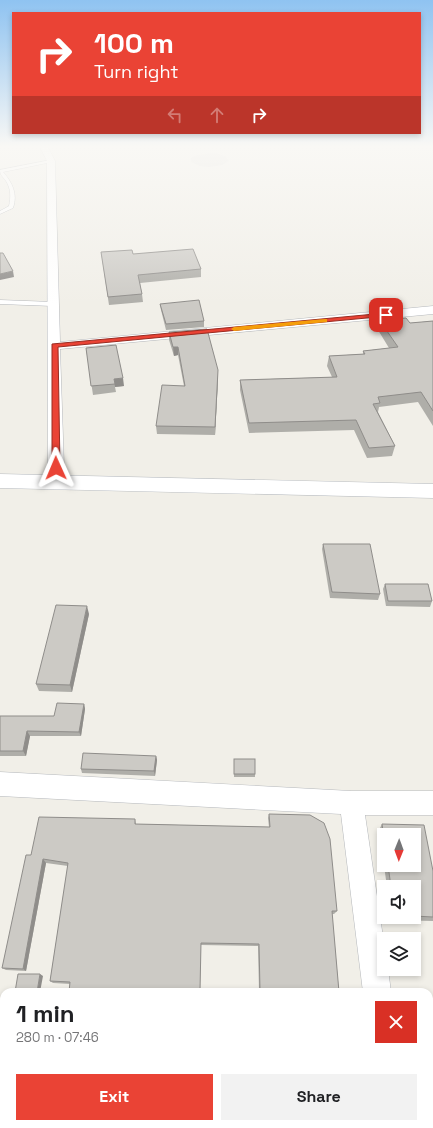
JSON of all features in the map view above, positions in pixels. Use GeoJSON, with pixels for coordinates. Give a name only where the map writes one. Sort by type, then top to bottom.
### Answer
{"type":"FeatureCollection","features":[{"type":"Feature","properties":{"kind":"main road"},"geometry":{"type":"LineString","coordinates":[[0,467],[433,477]]}},
{"type":"Feature","properties":{"kind":"main road"},"geometry":{"type":"LineString","coordinates":[[0,481],[433,491]]}},
{"type":"Feature","properties":{"kind":"street"},"geometry":{"type":"LineString","coordinates":[[52,200],[56,468]]}},
{"type":"Feature","properties":{"kind":"street"},"geometry":{"type":"LineString","coordinates":[[54,346],[433,310]]}},
{"type":"Feature","properties":{"kind":"street"},"geometry":{"type":"LineString","coordinates":[[0,784],[351,803],[433,803]]}},
{"type":"Feature","properties":{"kind":"street"},"geometry":{"type":"LineString","coordinates":[[351,803],[376,988]]}},
{"type":"Feature","properties":{"kind":"lane"},"geometry":{"type":"LineString","coordinates":[[0,213],[11,207],[14,200]]}},
{"type":"Feature","properties":{"kind":"lane"},"geometry":{"type":"LineString","coordinates":[[0,302],[53,304]]}},
{"type":"Feature","properties":{"kind":"building"},"geometry":{"type":"Polygon","coordinates":[[[193,249],[201,269],[138,275],[142,294],[108,297],[101,252],[132,250],[133,254],[193,249]]]}},
{"type":"Feature","properties":{"kind":"building"},"geometry":{"type":"Polygon","coordinates":[[[0,253],[3,253],[13,271],[0,274],[0,253]]]}},
{"type":"Feature","properties":{"kind":"building"},"geometry":{"type":"Polygon","coordinates":[[[199,300],[204,321],[166,324],[160,304],[199,300]]]}},
{"type":"Feature","properties":{"kind":"building"},"geometry":{"type":"Polygon","coordinates":[[[406,318],[410,323],[433,321],[433,411],[421,392],[378,397],[380,403],[373,404],[395,446],[369,448],[356,420],[249,423],[240,380],[337,377],[329,356],[365,354],[363,351],[398,347],[380,321],[406,318]]]}},
{"type":"Feature","properties":{"kind":"building"},"geometry":{"type":"Polygon","coordinates":[[[207,329],[218,370],[215,427],[156,426],[162,385],[185,386],[178,347],[173,347],[169,332],[207,329]]]}},
{"type":"Feature","properties":{"kind":"building"},"geometry":{"type":"Polygon","coordinates":[[[116,345],[123,378],[114,379],[115,384],[91,386],[86,348],[116,345]]]}},
{"type":"Feature","properties":{"kind":"building"},"geometry":{"type":"Polygon","coordinates":[[[323,544],[370,544],[380,594],[332,592],[323,544]]]}},
{"type":"Feature","properties":{"kind":"building"},"geometry":{"type":"Polygon","coordinates":[[[385,584],[428,584],[432,601],[388,601],[385,584]]]}},
{"type":"Feature","properties":{"kind":"building"},"geometry":{"type":"Polygon","coordinates":[[[56,605],[87,606],[70,685],[36,684],[56,605]]]}},
{"type":"Feature","properties":{"kind":"building"},"geometry":{"type":"Polygon","coordinates":[[[57,703],[84,704],[79,732],[27,731],[23,751],[0,751],[0,716],[54,716],[57,703]]]}},
{"type":"Feature","properties":{"kind":"building"},"geometry":{"type":"Polygon","coordinates":[[[83,753],[156,756],[154,771],[81,769],[83,753]]]}},
{"type":"Feature","properties":{"kind":"building"},"geometry":{"type":"Polygon","coordinates":[[[234,759],[255,759],[255,774],[234,774],[234,759]]]}},
{"type":"Feature","properties":{"kind":"building"},"geometry":{"type":"Polygon","coordinates":[[[269,814],[310,815],[324,823],[330,839],[337,911],[332,911],[339,988],[260,988],[259,944],[201,943],[200,988],[69,988],[70,982],[50,981],[68,863],[43,859],[23,969],[2,968],[26,855],[31,855],[39,817],[135,819],[135,824],[270,827],[269,814]]]}},
{"type":"Feature","properties":{"kind":"building"},"geometry":{"type":"Polygon","coordinates":[[[382,824],[424,825],[433,871],[433,917],[421,916],[421,880],[390,880],[389,872],[421,872],[421,828],[383,828],[382,824]]]}},
{"type":"Feature","properties":{"kind":"building"},"geometry":{"type":"Polygon","coordinates":[[[18,974],[40,974],[38,988],[16,988],[18,974]]]}},
{"type":"Feature","properties":{"kind":"slow traffic"},"geometry":{"type":"LineString","coordinates":[[234,329],[325,320]]}},
{"type":"Feature","properties":{"kind":"route"},"geometry":{"type":"LineString","coordinates":[[56,468],[54,346],[386,315]]}}]}
